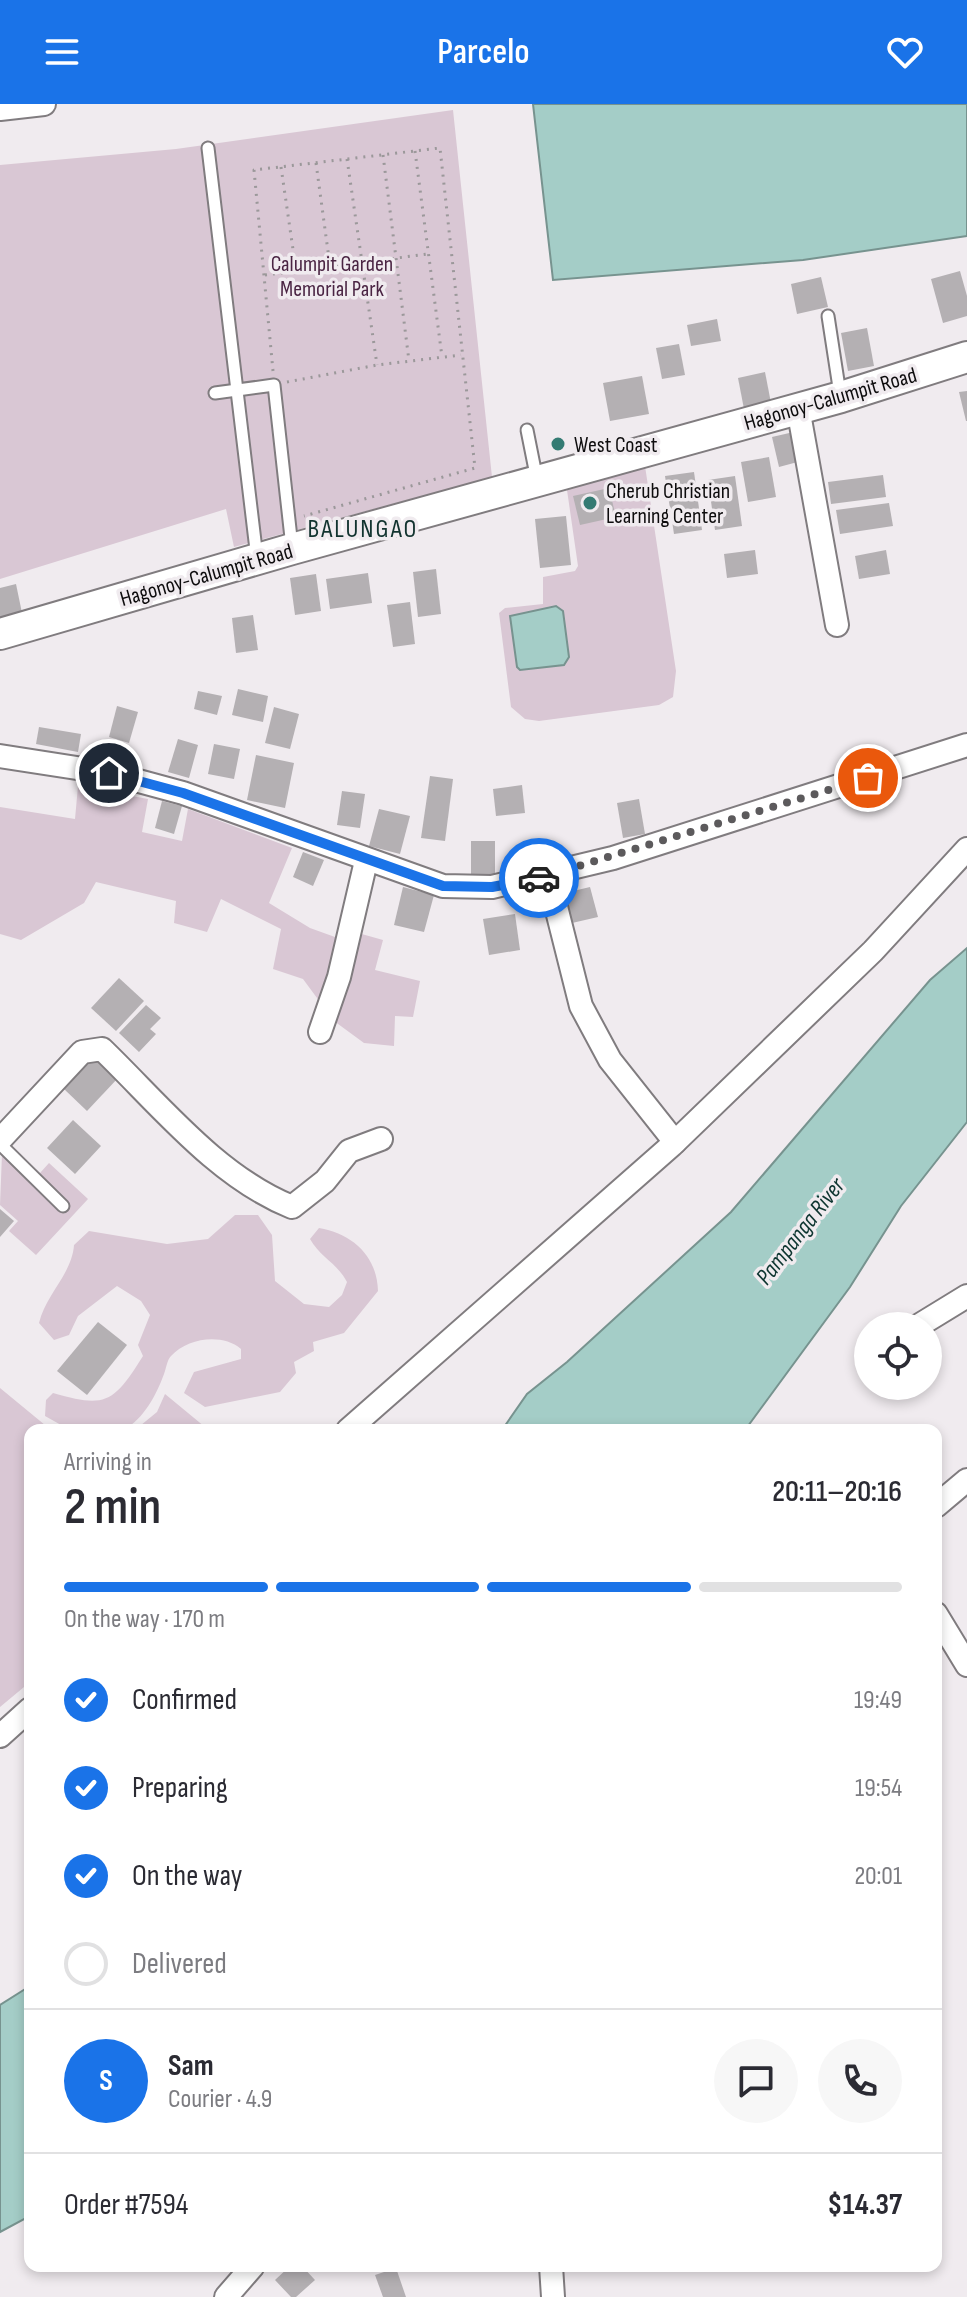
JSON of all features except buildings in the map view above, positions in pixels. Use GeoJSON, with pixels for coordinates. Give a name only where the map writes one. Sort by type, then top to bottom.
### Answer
{"type":"FeatureCollection","features":[{"type":"Feature","properties":{"kind":"main road","name":"Hagonoy-Calumpit Road"},"geometry":{"type":"LineString","coordinates":[[0,634],[257,559],[290,535],[537,481],[841,397],[967,357]]}},
{"type":"Feature","properties":{"kind":"street"},"geometry":{"type":"LineString","coordinates":[[0,109],[44,104]]}},
{"type":"Feature","properties":{"kind":"street"},"geometry":{"type":"LineString","coordinates":[[798,408],[837,625]]}},
{"type":"Feature","properties":{"kind":"street"},"geometry":{"type":"LineString","coordinates":[[0,756],[109,773],[183,793],[443,886],[492,887],[548,875],[967,745]]}},
{"type":"Feature","properties":{"kind":"street"},"geometry":{"type":"LineString","coordinates":[[355,1424],[675,1142],[873,951],[967,849]]}},
{"type":"Feature","properties":{"kind":"street"},"geometry":{"type":"LineString","coordinates":[[320,1032],[339,977],[366,861]]}},
{"type":"Feature","properties":{"kind":"street"},"geometry":{"type":"LineString","coordinates":[[548,875],[581,1006],[610,1060],[675,1142]]}},
{"type":"Feature","properties":{"kind":"street"},"geometry":{"type":"LineString","coordinates":[[0,1142],[82,1052],[102,1049],[226,1168],[274,1200],[292,1207],[325,1181],[349,1151],[381,1139]]}},
{"type":"Feature","properties":{"kind":"street"},"geometry":{"type":"LineString","coordinates":[[941,1312],[967,1296]]}},
{"type":"Feature","properties":{"kind":"street"},"geometry":{"type":"LineString","coordinates":[[942,1501],[967,1480]]}},
{"type":"Feature","properties":{"kind":"street"},"geometry":{"type":"LineString","coordinates":[[942,1624],[967,1665]]}},
{"type":"Feature","properties":{"kind":"street"},"geometry":{"type":"LineString","coordinates":[[0,1736],[24,1714]]}},
{"type":"Feature","properties":{"kind":"street"},"geometry":{"type":"LineString","coordinates":[[226,2297],[248,2272]]}},
{"type":"Feature","properties":{"kind":"street"},"geometry":{"type":"LineString","coordinates":[[551,2272],[553,2297]]}},
{"type":"Feature","properties":{"kind":"lane"},"geometry":{"type":"LineString","coordinates":[[208,148],[257,559]]}},
{"type":"Feature","properties":{"kind":"lane"},"geometry":{"type":"LineString","coordinates":[[828,316],[841,397]]}},
{"type":"Feature","properties":{"kind":"lane"},"geometry":{"type":"LineString","coordinates":[[215,393],[274,385],[290,535]]}},
{"type":"Feature","properties":{"kind":"lane"},"geometry":{"type":"LineString","coordinates":[[527,430],[537,481]]}},
{"type":"Feature","properties":{"kind":"lane"},"geometry":{"type":"LineString","coordinates":[[0,1142],[63,1206]]}},
{"type":"Feature","properties":{"kind":"path"},"geometry":{"type":"LineString","coordinates":[[290,535],[475,468],[440,148],[254,170],[274,385],[377,365],[461,355]]}},
{"type":"Feature","properties":{"kind":"path"},"geometry":{"type":"LineString","coordinates":[[415,151],[442,357]]}},
{"type":"Feature","properties":{"kind":"path"},"geometry":{"type":"LineString","coordinates":[[383,155],[409,361]]}},
{"type":"Feature","properties":{"kind":"path"},"geometry":{"type":"LineString","coordinates":[[347,159],[377,365]]}},
{"type":"Feature","properties":{"kind":"path"},"geometry":{"type":"LineString","coordinates":[[316,163],[330,267]]}},
{"type":"Feature","properties":{"kind":"path"},"geometry":{"type":"LineString","coordinates":[[281,167],[296,271]]}},
{"type":"Feature","properties":{"kind":"path"},"geometry":{"type":"LineString","coordinates":[[264,275],[428,254]]}},
{"type":"Feature","properties":{"kind":"green space","name":"Calumpit Garden Memorial Park"},"geometry":{"type":"Polygon","coordinates":[[[453,110],[492,477],[234,547],[226,509],[0,579],[0,165],[176,149],[453,110]]]}},
{"type":"Feature","properties":{"kind":"green space"},"geometry":{"type":"Polygon","coordinates":[[[645,466],[676,671],[673,697],[659,705],[539,721],[525,719],[511,707],[499,613],[505,608],[543,604],[543,577],[575,571],[578,566],[567,490],[645,466]]]}},
{"type":"Feature","properties":{"kind":"green space"},"geometry":{"type":"Polygon","coordinates":[[[78,786],[148,799],[142,832],[182,841],[188,809],[292,848],[269,903],[310,928],[346,941],[351,931],[383,940],[375,970],[420,981],[413,1017],[395,1016],[394,1046],[364,1043],[334,1021],[303,979],[273,969],[281,929],[221,899],[207,932],[174,923],[176,901],[96,882],[84,903],[21,940],[0,934],[0,807],[75,819],[78,786]]]}},
{"type":"Feature","properties":{"kind":"green space"},"geometry":{"type":"Polygon","coordinates":[[[2,1154],[32,1182],[49,1163],[88,1199],[36,1255],[9,1231],[18,1221],[0,1205],[2,1154]]]}},
{"type":"Feature","properties":{"kind":"green space"},"geometry":{"type":"Polygon","coordinates":[[[235,1215],[258,1215],[272,1235],[275,1281],[304,1304],[329,1307],[342,1295],[347,1282],[310,1239],[319,1228],[331,1231],[352,1241],[368,1257],[377,1278],[378,1291],[344,1333],[313,1342],[314,1351],[294,1362],[296,1373],[280,1392],[205,1407],[184,1393],[194,1372],[241,1359],[241,1349],[233,1344],[215,1339],[205,1340],[186,1345],[171,1356],[148,1406],[132,1424],[59,1424],[45,1416],[46,1400],[53,1393],[96,1401],[115,1393],[143,1356],[138,1345],[150,1315],[141,1301],[117,1286],[78,1316],[69,1335],[54,1340],[39,1323],[69,1265],[74,1245],[89,1231],[167,1244],[208,1239],[235,1215]]]}},
{"type":"Feature","properties":{"kind":"green space"},"geometry":{"type":"Polygon","coordinates":[[[0,1388],[44,1424],[24,1424],[24,1687],[0,1707],[0,1388]]]}},
{"type":"Feature","properties":{"kind":"green space"},"geometry":{"type":"Polygon","coordinates":[[[165,1394],[201,1424],[142,1424],[157,1412],[165,1394]]]}},
{"type":"Feature","properties":{"kind":"water"},"geometry":{"type":"Polygon","coordinates":[[[533,104],[967,104],[967,236],[803,260],[553,280],[533,104]]]}},
{"type":"Feature","properties":{"kind":"water"},"geometry":{"type":"Polygon","coordinates":[[[556,606],[563,611],[569,657],[564,665],[520,670],[517,667],[510,616],[556,606]]]}},
{"type":"Feature","properties":{"kind":"water","name":"Pampanga River"},"geometry":{"type":"Polygon","coordinates":[[[967,948],[967,1122],[901,1206],[850,1287],[749,1424],[506,1424],[527,1394],[567,1362],[731,1212],[930,980],[967,948]]]}},
{"type":"Feature","properties":{"kind":"water"},"geometry":{"type":"Polygon","coordinates":[[[24,1990],[24,2219],[0,2232],[0,2005],[24,1990]]]}},
{"type":"Feature","properties":{"kind":"way so far"},"geometry":{"type":"LineString","coordinates":[[539,878],[868,778]]}},
{"type":"Feature","properties":{"kind":"place","name":"West Coast"},"geometry":{"type":"Point","coordinates":[558,444]}},
{"type":"Feature","properties":{"kind":"place","name":"Cherub Christian Learning Center"},"geometry":{"type":"Point","coordinates":[590,503]}},
{"type":"Feature","properties":{"kind":"district","name":"BALUNGAO"},"geometry":{"type":"Point","coordinates":[363,528]}},
{"type":"Feature","properties":{"kind":"route"},"geometry":{"type":"LineString","coordinates":[[109,773],[183,793],[443,886],[492,887],[539,878]]}}]}
